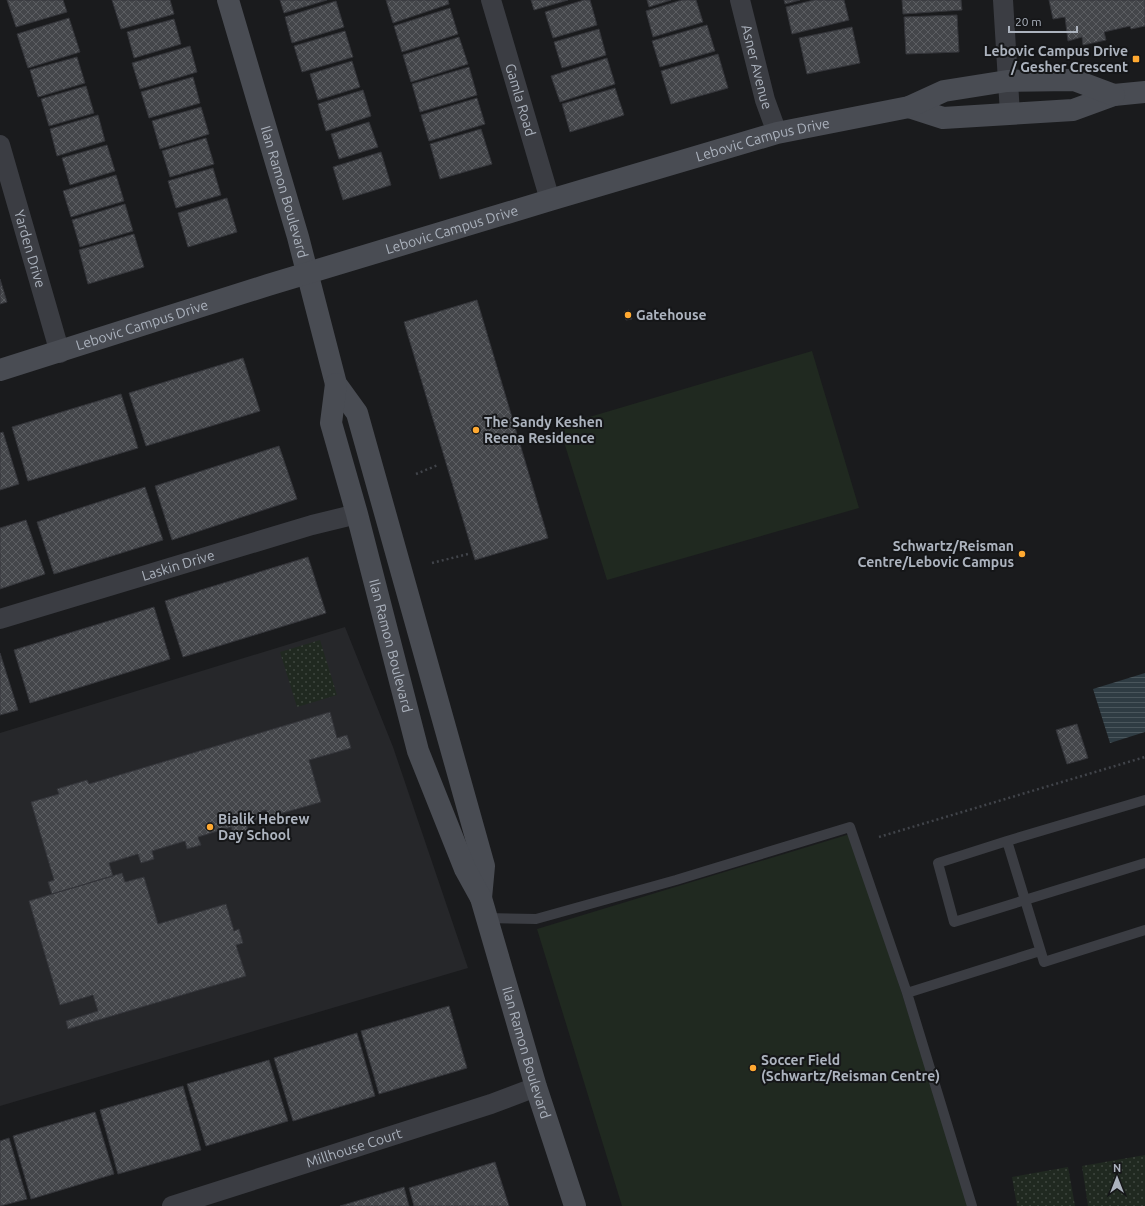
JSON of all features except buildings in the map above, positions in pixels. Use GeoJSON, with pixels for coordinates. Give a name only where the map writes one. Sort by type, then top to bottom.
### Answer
{"type":"FeatureCollection","features":[{"type":"Feature","properties":{"kind":"street","name":"Ilan Ramon Boulevard"},"geometry":{"type":"LineString","coordinates":[[228,0],[298,237],[306,274],[336,384],[357,413],[418,626],[484,866],[484,908]]}},
{"type":"Feature","properties":{"kind":"street","name":"Gamla Road"},"geometry":{"type":"LineString","coordinates":[[491,0],[550,200]]}},
{"type":"Feature","properties":{"kind":"street","name":"Asner Avenue"},"geometry":{"type":"LineString","coordinates":[[740,0],[765,100],[777,133]]}},
{"type":"Feature","properties":{"kind":"street"},"geometry":{"type":"LineString","coordinates":[[1003,0],[1010,114]]}},
{"type":"Feature","properties":{"kind":"street","name":"Lebovic Campus Drive"},"geometry":{"type":"LineString","coordinates":[[0,370],[306,274],[550,200],[777,133],[909,107],[944,91],[1007,81],[1074,80],[1114,95]]}},
{"type":"Feature","properties":{"kind":"street","name":"Lebovic Campus Drive"},"geometry":{"type":"LineString","coordinates":[[909,107],[944,118],[1073,110],[1114,95],[1145,92]]}},
{"type":"Feature","properties":{"kind":"street","name":"Yarden Drive"},"geometry":{"type":"LineString","coordinates":[[0,145],[60,352]]}},
{"type":"Feature","properties":{"kind":"street","name":"Ilan Ramon Boulevard"},"geometry":{"type":"LineString","coordinates":[[336,384],[331,423],[357,514],[418,751],[465,869],[484,908],[536,1087],[575,1206]]}},
{"type":"Feature","properties":{"kind":"street","name":"Laskin Drive"},"geometry":{"type":"LineString","coordinates":[[0,619],[312,525],[357,514]]}},
{"type":"Feature","properties":{"kind":"street","name":"Millhouse Court"},"geometry":{"type":"LineString","coordinates":[[172,1206],[491,1104],[536,1087]]}},
{"type":"Feature","properties":{"kind":"lane"},"geometry":{"type":"LineString","coordinates":[[1145,800],[938,863],[954,922],[1145,863]]}},
{"type":"Feature","properties":{"kind":"lane"},"geometry":{"type":"LineString","coordinates":[[484,908],[536,918],[676,880],[850,826],[908,993],[972,1206]]}},
{"type":"Feature","properties":{"kind":"lane"},"geometry":{"type":"LineString","coordinates":[[1007,841],[1044,962],[1145,930]]}},
{"type":"Feature","properties":{"kind":"lane"},"geometry":{"type":"LineString","coordinates":[[908,993],[1040,951]]}},
{"type":"Feature","properties":{"kind":"path"},"geometry":{"type":"LineString","coordinates":[[416,474],[438,465]]}},
{"type":"Feature","properties":{"kind":"path"},"geometry":{"type":"LineString","coordinates":[[432,563],[468,554]]}},
{"type":"Feature","properties":{"kind":"path"},"geometry":{"type":"LineString","coordinates":[[879,837],[1145,757]]}},
{"type":"Feature","properties":{"kind":"shaded area"},"geometry":{"type":"Polygon","coordinates":[[[812,351],[859,508],[607,580],[559,426],[812,351]]]}},
{"type":"Feature","properties":{"kind":"shaded area","name":"Bialik Hebrew Day School"},"geometry":{"type":"Polygon","coordinates":[[[345,627],[393,747],[468,968],[0,1106],[0,733],[345,627]]]}},
{"type":"Feature","properties":{"kind":"shaded area"},"geometry":{"type":"Polygon","coordinates":[[[320,640],[337,695],[297,707],[280,652],[320,640]]]}},
{"type":"Feature","properties":{"kind":"shaded area"},"geometry":{"type":"Polygon","coordinates":[[[1145,673],[1145,732],[1110,743],[1093,689],[1145,673]]]}},
{"type":"Feature","properties":{"kind":"shaded area","name":"Soccer Field (Schwartz/Reisman Centre)"},"geometry":{"type":"Polygon","coordinates":[[[850,834],[971,1206],[622,1206],[537,929],[850,834]]]}},
{"type":"Feature","properties":{"kind":"shaded area"},"geometry":{"type":"Polygon","coordinates":[[[1145,1155],[1145,1206],[1088,1206],[1082,1166],[1145,1155]]]}},
{"type":"Feature","properties":{"kind":"shaded area"},"geometry":{"type":"Polygon","coordinates":[[[1068,1167],[1075,1206],[1017,1206],[1012,1177],[1068,1167]]]}},
{"type":"Feature","properties":{"kind":"place","name":"Lebovic Campus Drive / Gesher Crescent"},"geometry":{"type":"Point","coordinates":[1136,59]}},
{"type":"Feature","properties":{"kind":"place","name":"Gatehouse"},"geometry":{"type":"Point","coordinates":[628,315]}},
{"type":"Feature","properties":{"kind":"place","name":"The Sandy Keshen Reena Residence"},"geometry":{"type":"Point","coordinates":[476,430]}},
{"type":"Feature","properties":{"kind":"place","name":"Schwartz/Reisman Centre/Lebovic Campus"},"geometry":{"type":"Point","coordinates":[1022,554]}},
{"type":"Feature","properties":{"kind":"place","name":"Bialik Hebrew Day School"},"geometry":{"type":"Point","coordinates":[210,827]}},
{"type":"Feature","properties":{"kind":"place","name":"Soccer Field (Schwartz/Reisman Centre)"},"geometry":{"type":"Point","coordinates":[753,1068]}}]}
